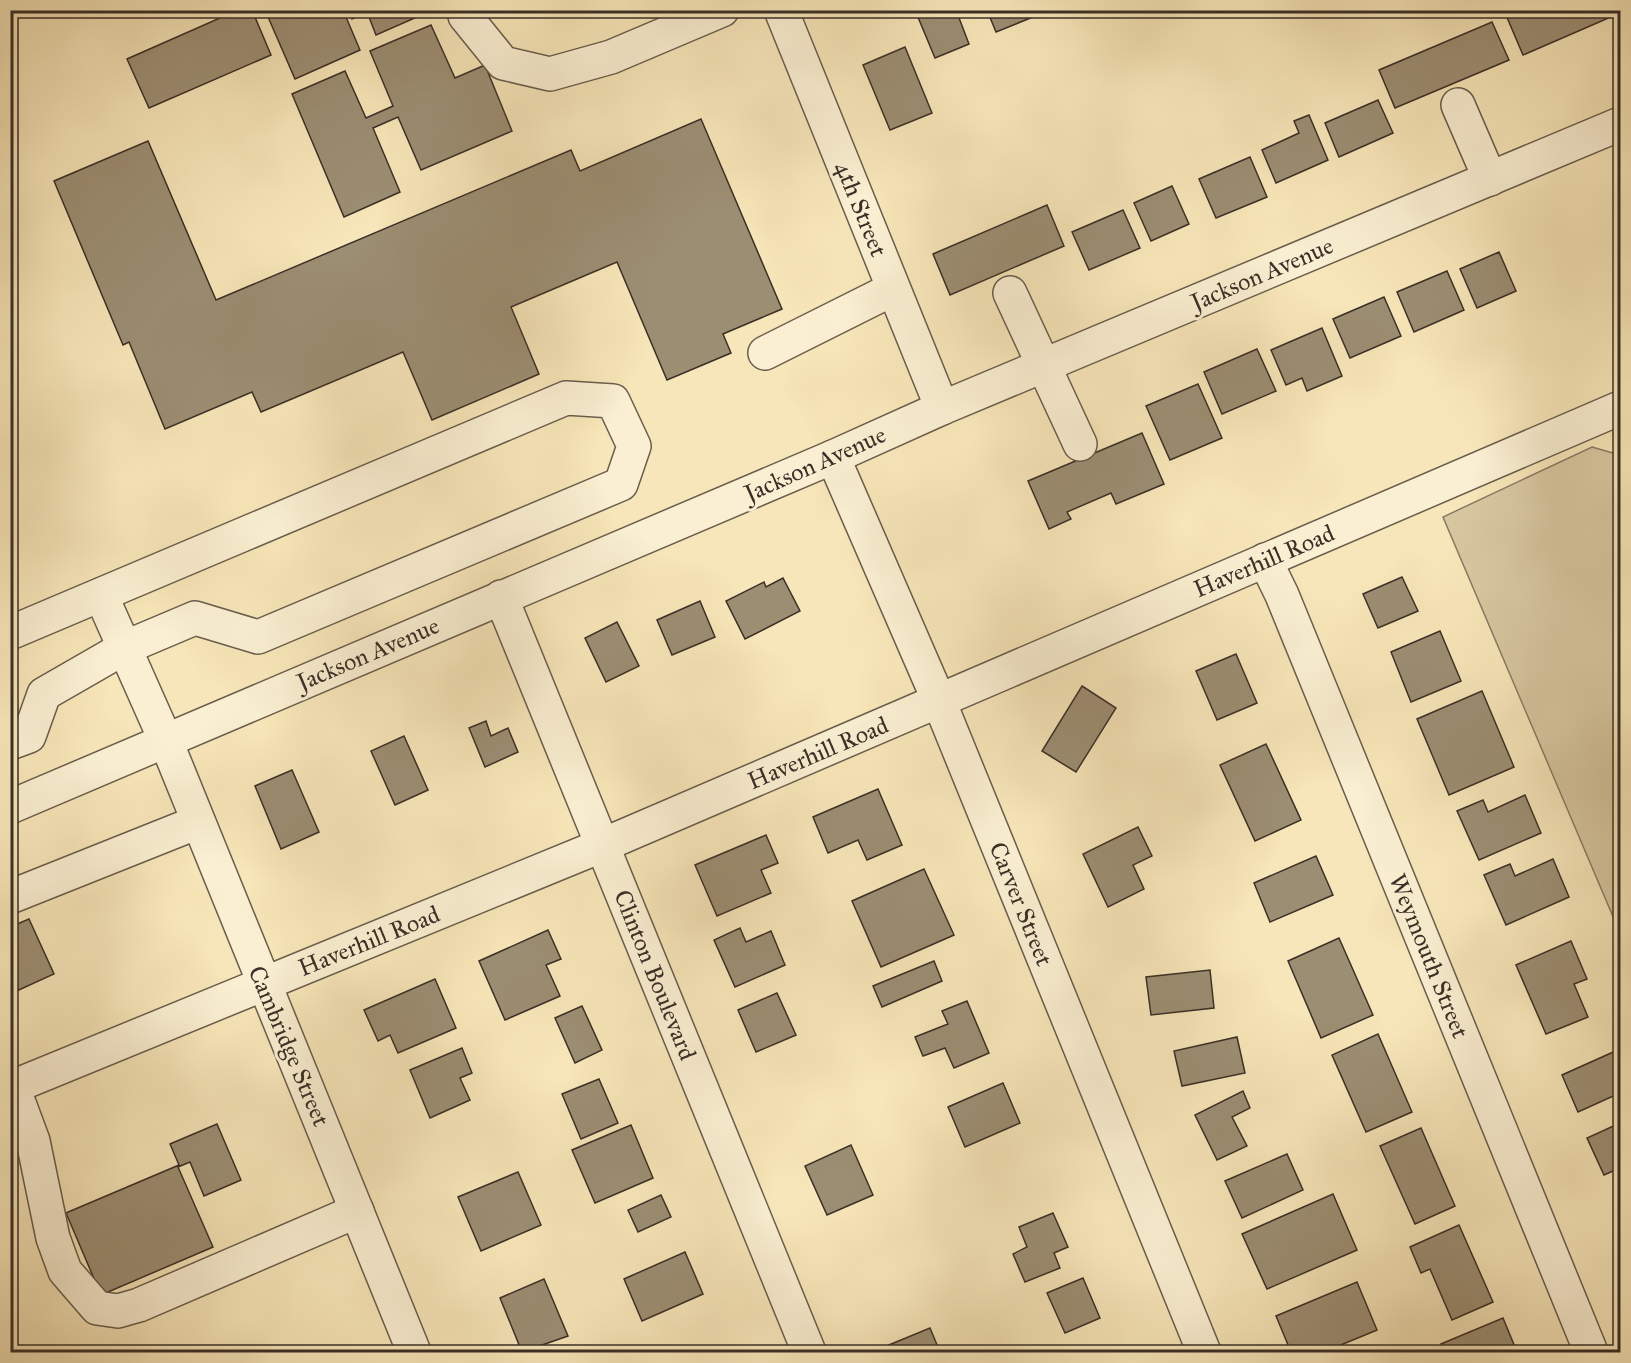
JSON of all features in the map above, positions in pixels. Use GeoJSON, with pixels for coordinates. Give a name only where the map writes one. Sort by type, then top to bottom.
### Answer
{"type":"FeatureCollection","features":[{"type":"Feature","properties":{"kind":"street"},"geometry":{"type":"LineString","coordinates":[[465,10],[465,16],[503,63],[550,74],[611,57],[722,10]]}},
{"type":"Feature","properties":{"kind":"street","name":"4th Street"},"geometry":{"type":"LineString","coordinates":[[781,10],[942,408]]}},
{"type":"Feature","properties":{"kind":"street"},"geometry":{"type":"LineString","coordinates":[[1458,105],[1490,178]]}},
{"type":"Feature","properties":{"kind":"street","name":"Jackson Avenue"},"geometry":{"type":"LineString","coordinates":[[10,807],[165,739],[833,458],[942,408],[1620,124]]}},
{"type":"Feature","properties":{"kind":"street"},"geometry":{"type":"LineString","coordinates":[[765,353],[893,289]]}},
{"type":"Feature","properties":{"kind":"street"},"geometry":{"type":"LineString","coordinates":[[1010,293],[1080,444]]}},
{"type":"Feature","properties":{"kind":"street"},"geometry":{"type":"LineString","coordinates":[[10,633],[566,398],[613,401],[634,446],[621,484],[258,637],[195,618],[124,648],[44,694],[29,736],[10,744]]}},
{"type":"Feature","properties":{"kind":"street","name":"Haverhill Road"},"geometry":{"type":"LineString","coordinates":[[12,1087],[603,845],[1620,408]]}},
{"type":"Feature","properties":{"kind":"street","name":"Carver Street"},"geometry":{"type":"LineString","coordinates":[[833,458],[939,701],[1204,1353]]}},
{"type":"Feature","properties":{"kind":"street","name":"Weymouth Street"},"geometry":{"type":"LineString","coordinates":[[1265,560],[1282,595],[1591,1353]]}},
{"type":"Feature","properties":{"kind":"street","name":"Cambridge Street"},"geometry":{"type":"LineString","coordinates":[[101,595],[165,739],[414,1353]]}},
{"type":"Feature","properties":{"kind":"street","name":"Clinton Boulevard"},"geometry":{"type":"LineString","coordinates":[[501,597],[809,1353]]}},
{"type":"Feature","properties":{"kind":"street"},"geometry":{"type":"LineString","coordinates":[[10,897],[198,822]]}},
{"type":"Feature","properties":{"kind":"street"},"geometry":{"type":"LineString","coordinates":[[12,1087],[33,1141],[53,1238],[65,1271],[96,1308],[118,1311],[139,1305],[357,1211]]}},
{"type":"Feature","properties":{"kind":"shaded area"},"geometry":{"type":"Polygon","coordinates":[[[1592,447],[1620,455],[1620,933],[1443,517],[1592,447]]]}},
{"type":"Feature","properties":{"kind":"building"},"geometry":{"type":"Polygon","coordinates":[[[238,10],[252,10],[271,55],[149,108],[127,59],[238,10]]]}},
{"type":"Feature","properties":{"kind":"building"},"geometry":{"type":"Polygon","coordinates":[[[265,10],[343,10],[360,50],[295,79],[265,10]]]}},
{"type":"Feature","properties":{"kind":"building"},"geometry":{"type":"Polygon","coordinates":[[[349,10],[425,10],[426,13],[376,35],[367,12],[352,19],[349,10]]]}},
{"type":"Feature","properties":{"kind":"building"},"geometry":{"type":"Polygon","coordinates":[[[915,10],[956,10],[969,44],[935,58],[915,10]]]}},
{"type":"Feature","properties":{"kind":"building"},"geometry":{"type":"Polygon","coordinates":[[[987,10],[1031,10],[1033,17],[996,32],[987,10]]]}},
{"type":"Feature","properties":{"kind":"building"},"geometry":{"type":"Polygon","coordinates":[[[1516,10],[1620,10],[1620,13],[1523,55],[1506,15],[1516,10]]]}},
{"type":"Feature","properties":{"kind":"building"},"geometry":{"type":"Polygon","coordinates":[[[1492,22],[1509,60],[1395,108],[1379,70],[1492,22]]]}},
{"type":"Feature","properties":{"kind":"building"},"geometry":{"type":"Polygon","coordinates":[[[431,25],[455,78],[485,65],[512,131],[421,170],[398,117],[373,128],[400,192],[344,217],[292,94],[345,71],[366,118],[393,106],[370,51],[431,25]]]}},
{"type":"Feature","properties":{"kind":"building"},"geometry":{"type":"Polygon","coordinates":[[[905,47],[932,113],[890,130],[863,65],[905,47]]]}},
{"type":"Feature","properties":{"kind":"building"},"geometry":{"type":"Polygon","coordinates":[[[1378,100],[1393,133],[1339,157],[1325,123],[1378,100]]]}},
{"type":"Feature","properties":{"kind":"building"},"geometry":{"type":"Polygon","coordinates":[[[1309,115],[1328,160],[1276,183],[1262,150],[1299,133],[1294,121],[1309,115]]]}},
{"type":"Feature","properties":{"kind":"building"},"geometry":{"type":"Polygon","coordinates":[[[701,119],[782,309],[723,334],[731,353],[667,380],[617,262],[511,307],[539,374],[432,420],[403,352],[261,412],[252,392],[165,429],[129,342],[123,345],[54,181],[148,141],[216,300],[571,150],[580,171],[701,119]]]}},
{"type":"Feature","properties":{"kind":"building"},"geometry":{"type":"Polygon","coordinates":[[[1250,157],[1267,197],[1216,218],[1199,179],[1250,157]]]}},
{"type":"Feature","properties":{"kind":"building"},"geometry":{"type":"Polygon","coordinates":[[[1172,186],[1189,224],[1151,241],[1134,203],[1172,186]]]}},
{"type":"Feature","properties":{"kind":"building"},"geometry":{"type":"Polygon","coordinates":[[[1047,205],[1064,246],[950,295],[933,254],[1047,205]]]}},
{"type":"Feature","properties":{"kind":"building"},"geometry":{"type":"Polygon","coordinates":[[[1123,210],[1140,248],[1089,270],[1072,232],[1123,210]]]}},
{"type":"Feature","properties":{"kind":"building"},"geometry":{"type":"Polygon","coordinates":[[[1499,252],[1516,291],[1477,308],[1460,269],[1499,252]]]}},
{"type":"Feature","properties":{"kind":"building"},"geometry":{"type":"Polygon","coordinates":[[[1447,271],[1464,310],[1414,332],[1397,292],[1447,271]]]}},
{"type":"Feature","properties":{"kind":"building"},"geometry":{"type":"Polygon","coordinates":[[[1384,297],[1401,336],[1350,358],[1333,319],[1384,297]]]}},
{"type":"Feature","properties":{"kind":"building"},"geometry":{"type":"Polygon","coordinates":[[[1322,328],[1342,376],[1307,391],[1302,378],[1286,385],[1271,350],[1322,328]]]}},
{"type":"Feature","properties":{"kind":"building"},"geometry":{"type":"Polygon","coordinates":[[[1257,349],[1276,391],[1222,414],[1204,372],[1257,349]]]}},
{"type":"Feature","properties":{"kind":"building"},"geometry":{"type":"Polygon","coordinates":[[[1198,384],[1222,438],[1170,460],[1146,406],[1198,384]]]}},
{"type":"Feature","properties":{"kind":"building"},"geometry":{"type":"Polygon","coordinates":[[[1142,433],[1164,484],[1116,504],[1111,493],[1067,512],[1071,519],[1049,529],[1028,481],[1142,433]]]}},
{"type":"Feature","properties":{"kind":"building"},"geometry":{"type":"Polygon","coordinates":[[[1402,577],[1418,611],[1378,628],[1363,594],[1402,577]]]}},
{"type":"Feature","properties":{"kind":"building"},"geometry":{"type":"Polygon","coordinates":[[[783,578],[800,611],[745,639],[726,601],[764,582],[766,587],[783,578]]]}},
{"type":"Feature","properties":{"kind":"building"},"geometry":{"type":"Polygon","coordinates":[[[700,601],[715,637],[672,655],[657,620],[700,601]]]}},
{"type":"Feature","properties":{"kind":"building"},"geometry":{"type":"Polygon","coordinates":[[[617,622],[639,666],[606,682],[585,638],[617,622]]]}},
{"type":"Feature","properties":{"kind":"building"},"geometry":{"type":"Polygon","coordinates":[[[1440,631],[1461,681],[1411,702],[1391,652],[1440,631]]]}},
{"type":"Feature","properties":{"kind":"building"},"geometry":{"type":"Polygon","coordinates":[[[1236,654],[1257,703],[1217,720],[1196,671],[1236,654]]]}},
{"type":"Feature","properties":{"kind":"building"},"geometry":{"type":"Polygon","coordinates":[[[1082,686],[1116,708],[1076,772],[1042,751],[1082,686]]]}},
{"type":"Feature","properties":{"kind":"building"},"geometry":{"type":"Polygon","coordinates":[[[1482,691],[1514,767],[1449,795],[1417,719],[1482,691]]]}},
{"type":"Feature","properties":{"kind":"building"},"geometry":{"type":"Polygon","coordinates":[[[486,721],[491,736],[508,728],[518,752],[485,767],[469,728],[486,721]]]}},
{"type":"Feature","properties":{"kind":"building"},"geometry":{"type":"Polygon","coordinates":[[[404,736],[428,790],[395,805],[371,751],[404,736]]]}},
{"type":"Feature","properties":{"kind":"building"},"geometry":{"type":"Polygon","coordinates":[[[1266,744],[1301,820],[1255,841],[1220,765],[1266,744]]]}},
{"type":"Feature","properties":{"kind":"building"},"geometry":{"type":"Polygon","coordinates":[[[292,770],[319,832],[281,849],[255,786],[292,770]]]}},
{"type":"Feature","properties":{"kind":"building"},"geometry":{"type":"Polygon","coordinates":[[[878,789],[902,845],[867,860],[858,840],[828,853],[813,817],[878,789]]]}},
{"type":"Feature","properties":{"kind":"building"},"geometry":{"type":"Polygon","coordinates":[[[1525,795],[1541,833],[1479,860],[1457,811],[1483,800],[1488,812],[1525,795]]]}},
{"type":"Feature","properties":{"kind":"building"},"geometry":{"type":"Polygon","coordinates":[[[1138,827],[1152,856],[1133,865],[1144,889],[1108,907],[1083,854],[1138,827]]]}},
{"type":"Feature","properties":{"kind":"building"},"geometry":{"type":"Polygon","coordinates":[[[766,835],[778,863],[761,870],[771,893],[717,916],[695,865],[766,835]]]}},
{"type":"Feature","properties":{"kind":"building"},"geometry":{"type":"Polygon","coordinates":[[[1316,856],[1333,895],[1270,922],[1254,883],[1316,856]]]}},
{"type":"Feature","properties":{"kind":"building"},"geometry":{"type":"Polygon","coordinates":[[[1553,859],[1569,897],[1506,925],[1484,875],[1510,864],[1515,876],[1553,859]]]}},
{"type":"Feature","properties":{"kind":"building"},"geometry":{"type":"Polygon","coordinates":[[[924,869],[954,935],[881,967],[852,901],[924,869]]]}},
{"type":"Feature","properties":{"kind":"building"},"geometry":{"type":"Polygon","coordinates":[[[29,919],[54,974],[10,994],[10,927],[29,919]]]}},
{"type":"Feature","properties":{"kind":"building"},"geometry":{"type":"Polygon","coordinates":[[[740,928],[746,942],[771,931],[785,965],[735,987],[714,940],[740,928]]]}},
{"type":"Feature","properties":{"kind":"building"},"geometry":{"type":"Polygon","coordinates":[[[548,930],[561,959],[546,965],[560,996],[505,1020],[479,961],[548,930]]]}},
{"type":"Feature","properties":{"kind":"building"},"geometry":{"type":"Polygon","coordinates":[[[1339,938],[1373,1015],[1321,1038],[1288,961],[1339,938]]]}},
{"type":"Feature","properties":{"kind":"building"},"geometry":{"type":"Polygon","coordinates":[[[1571,941],[1587,979],[1574,984],[1588,1017],[1546,1034],[1516,965],[1571,941]]]}},
{"type":"Feature","properties":{"kind":"building"},"geometry":{"type":"Polygon","coordinates":[[[934,961],[942,981],[882,1007],[873,986],[934,961]]]}},
{"type":"Feature","properties":{"kind":"building"},"geometry":{"type":"Polygon","coordinates":[[[1210,970],[1214,1008],[1151,1015],[1146,977],[1210,970]]]}},
{"type":"Feature","properties":{"kind":"building"},"geometry":{"type":"Polygon","coordinates":[[[435,979],[456,1028],[398,1053],[390,1035],[378,1041],[364,1010],[435,979]]]}},
{"type":"Feature","properties":{"kind":"building"},"geometry":{"type":"Polygon","coordinates":[[[777,993],[796,1035],[756,1052],[738,1010],[777,993]]]}},
{"type":"Feature","properties":{"kind":"building"},"geometry":{"type":"Polygon","coordinates":[[[967,1001],[989,1053],[954,1068],[945,1048],[923,1056],[915,1037],[948,1024],[942,1011],[967,1001]]]}},
{"type":"Feature","properties":{"kind":"building"},"geometry":{"type":"Polygon","coordinates":[[[582,1006],[602,1050],[575,1063],[555,1018],[582,1006]]]}},
{"type":"Feature","properties":{"kind":"building"},"geometry":{"type":"Polygon","coordinates":[[[1378,1034],[1412,1112],[1366,1132],[1332,1055],[1378,1034]]]}},
{"type":"Feature","properties":{"kind":"building"},"geometry":{"type":"Polygon","coordinates":[[[1237,1037],[1245,1073],[1182,1086],[1174,1051],[1237,1037]]]}},
{"type":"Feature","properties":{"kind":"building"},"geometry":{"type":"Polygon","coordinates":[[[462,1048],[472,1073],[460,1078],[470,1100],[430,1118],[410,1070],[462,1048]]]}},
{"type":"Feature","properties":{"kind":"building"},"geometry":{"type":"Polygon","coordinates":[[[1620,1049],[1620,1093],[1578,1112],[1562,1075],[1620,1049]]]}},
{"type":"Feature","properties":{"kind":"building"},"geometry":{"type":"Polygon","coordinates":[[[599,1079],[618,1123],[581,1139],[562,1094],[599,1079]]]}},
{"type":"Feature","properties":{"kind":"building"},"geometry":{"type":"Polygon","coordinates":[[[1003,1083],[1020,1123],[965,1147],[948,1107],[1003,1083]]]}},
{"type":"Feature","properties":{"kind":"building"},"geometry":{"type":"Polygon","coordinates":[[[1243,1091],[1250,1108],[1232,1117],[1247,1146],[1217,1160],[1195,1115],[1243,1091]]]}},
{"type":"Feature","properties":{"kind":"building"},"geometry":{"type":"Polygon","coordinates":[[[1620,1123],[1620,1168],[1604,1175],[1587,1138],[1620,1123]]]}},
{"type":"Feature","properties":{"kind":"building"},"geometry":{"type":"Polygon","coordinates":[[[217,1124],[241,1180],[204,1196],[190,1162],[178,1167],[213,1247],[101,1295],[66,1213],[179,1165],[170,1144],[217,1124]]]}},
{"type":"Feature","properties":{"kind":"building"},"geometry":{"type":"Polygon","coordinates":[[[631,1125],[653,1178],[595,1203],[572,1150],[631,1125]]]}},
{"type":"Feature","properties":{"kind":"building"},"geometry":{"type":"Polygon","coordinates":[[[1421,1128],[1455,1206],[1415,1224],[1380,1146],[1421,1128]]]}},
{"type":"Feature","properties":{"kind":"building"},"geometry":{"type":"Polygon","coordinates":[[[851,1145],[873,1195],[827,1215],[805,1166],[851,1145]]]}},
{"type":"Feature","properties":{"kind":"building"},"geometry":{"type":"Polygon","coordinates":[[[1287,1154],[1303,1190],[1242,1218],[1225,1181],[1287,1154]]]}},
{"type":"Feature","properties":{"kind":"building"},"geometry":{"type":"Polygon","coordinates":[[[518,1172],[541,1225],[481,1251],[458,1197],[518,1172]]]}},
{"type":"Feature","properties":{"kind":"building"},"geometry":{"type":"Polygon","coordinates":[[[1333,1194],[1357,1250],[1267,1289],[1242,1234],[1333,1194]]]}},
{"type":"Feature","properties":{"kind":"building"},"geometry":{"type":"Polygon","coordinates":[[[661,1195],[671,1217],[638,1232],[628,1210],[661,1195]]]}},
{"type":"Feature","properties":{"kind":"building"},"geometry":{"type":"Polygon","coordinates":[[[1053,1213],[1068,1247],[1054,1253],[1060,1268],[1025,1282],[1013,1254],[1027,1247],[1019,1227],[1053,1213]]]}},
{"type":"Feature","properties":{"kind":"building"},"geometry":{"type":"Polygon","coordinates":[[[1459,1225],[1493,1302],[1452,1320],[1430,1269],[1421,1273],[1410,1247],[1459,1225]]]}},
{"type":"Feature","properties":{"kind":"building"},"geometry":{"type":"Polygon","coordinates":[[[685,1252],[703,1294],[642,1321],[624,1279],[685,1252]]]}},
{"type":"Feature","properties":{"kind":"building"},"geometry":{"type":"Polygon","coordinates":[[[1083,1278],[1100,1318],[1065,1333],[1047,1293],[1083,1278]]]}},
{"type":"Feature","properties":{"kind":"building"},"geometry":{"type":"Polygon","coordinates":[[[544,1279],[568,1336],[522,1352],[500,1298],[544,1279]]]}},
{"type":"Feature","properties":{"kind":"building"},"geometry":{"type":"Polygon","coordinates":[[[1357,1282],[1377,1330],[1324,1352],[1291,1352],[1276,1316],[1357,1282]]]}},
{"type":"Feature","properties":{"kind":"building"},"geometry":{"type":"Polygon","coordinates":[[[1503,1318],[1517,1352],[1445,1352],[1441,1344],[1503,1318]]]}},
{"type":"Feature","properties":{"kind":"building"},"geometry":{"type":"Polygon","coordinates":[[[930,1328],[940,1352],[886,1352],[884,1347],[930,1328]]]}}]}
